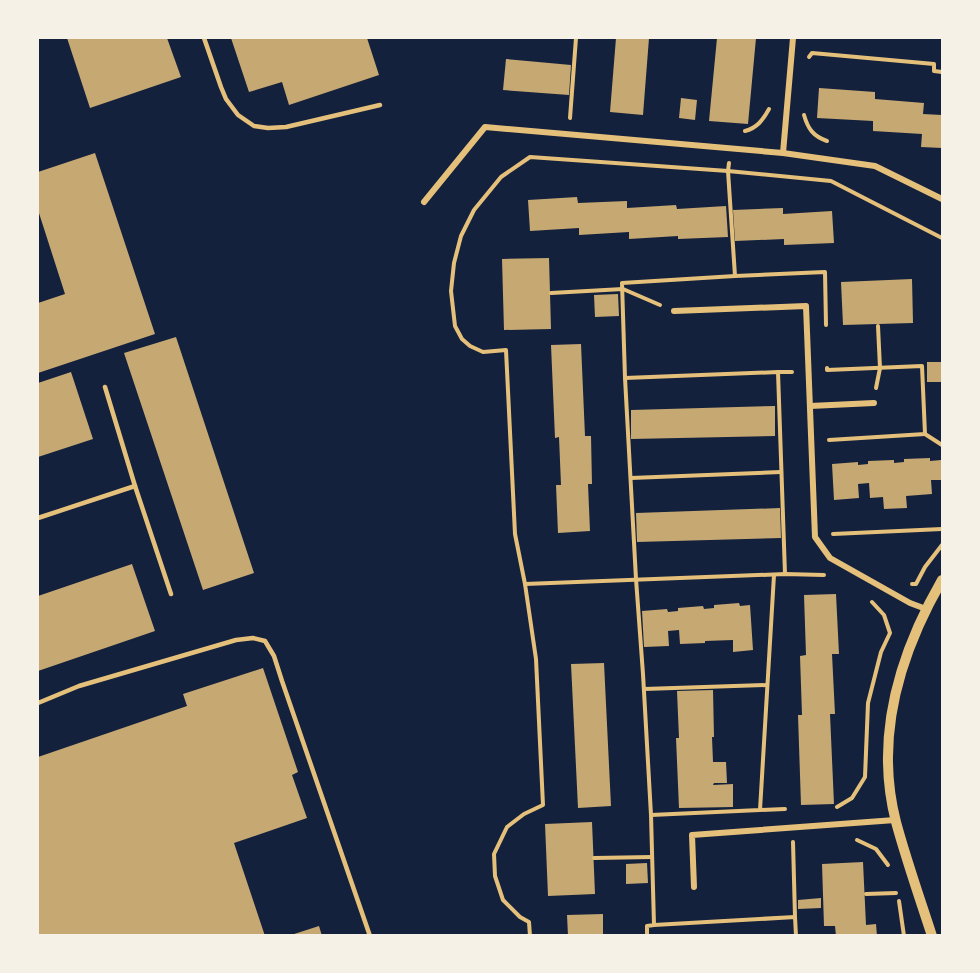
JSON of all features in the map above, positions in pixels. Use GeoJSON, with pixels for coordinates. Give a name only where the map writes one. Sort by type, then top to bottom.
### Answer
{"type":"FeatureCollection","features":[{"type":"Feature","properties":{"kind":"street"},"geometry":{"type":"LineString","coordinates":[[783,153],[793,38]]}},
{"type":"Feature","properties":{"kind":"street"},"geometry":{"type":"LineString","coordinates":[[424,202],[485,127],[783,153],[875,166],[942,199]]}},
{"type":"Feature","properties":{"kind":"street"},"geometry":{"type":"LineString","coordinates":[[674,311],[806,306],[815,537],[830,558],[910,603],[926,609]]}},
{"type":"Feature","properties":{"kind":"street"},"geometry":{"type":"LineString","coordinates":[[810,406],[874,403]]}},
{"type":"Feature","properties":{"kind":"street"},"geometry":{"type":"LineString","coordinates":[[932,936],[895,820],[887,754],[890,714],[901,672],[926,609],[942,580]]}},
{"type":"Feature","properties":{"kind":"street"},"geometry":{"type":"LineString","coordinates":[[694,887],[693,835],[895,820]]}},
{"type":"Feature","properties":{"kind":"lane"},"geometry":{"type":"LineString","coordinates":[[204,38],[226,99],[238,115],[254,126],[286,127],[380,105]]}},
{"type":"Feature","properties":{"kind":"lane"},"geometry":{"type":"LineString","coordinates":[[105,387],[171,594]]}},
{"type":"Feature","properties":{"kind":"lane"},"geometry":{"type":"LineString","coordinates":[[38,518],[135,486]]}},
{"type":"Feature","properties":{"kind":"lane"},"geometry":{"type":"LineString","coordinates":[[38,703],[79,686],[236,640],[253,638],[265,641],[274,656],[370,936]]}},
{"type":"Feature","properties":{"kind":"path"},"geometry":{"type":"LineString","coordinates":[[576,38],[570,118],[581,119]]}},
{"type":"Feature","properties":{"kind":"path"},"geometry":{"type":"LineString","coordinates":[[806,63],[812,53],[934,64],[934,71],[942,72]]}},
{"type":"Feature","properties":{"kind":"path"},"geometry":{"type":"LineString","coordinates":[[742,132],[751,130],[761,122],[769,110],[771,100]]}},
{"type":"Feature","properties":{"kind":"path"},"geometry":{"type":"LineString","coordinates":[[803,106],[807,125],[811,131],[815,136],[833,144]]}},
{"type":"Feature","properties":{"kind":"path"},"geometry":{"type":"LineString","coordinates":[[730,149],[728,171],[735,276]]}},
{"type":"Feature","properties":{"kind":"path"},"geometry":{"type":"LineString","coordinates":[[530,936],[529,922],[520,917],[503,900],[495,876],[494,854],[507,827],[524,814],[543,805],[536,659],[515,534],[506,350],[483,352],[470,346],[462,339],[455,326],[452,291],[454,263],[461,236],[474,210],[501,177],[530,157],[831,181],[942,238]]}},
{"type":"Feature","properties":{"kind":"path"},"geometry":{"type":"LineString","coordinates":[[622,283],[625,378],[651,815],[654,925]]}},
{"type":"Feature","properties":{"kind":"path"},"geometry":{"type":"LineString","coordinates":[[552,293],[623,289],[674,311]]}},
{"type":"Feature","properties":{"kind":"path"},"geometry":{"type":"LineString","coordinates":[[874,403],[880,368],[878,326]]}},
{"type":"Feature","properties":{"kind":"path"},"geometry":{"type":"LineString","coordinates":[[778,372],[785,574]]}},
{"type":"Feature","properties":{"kind":"path"},"geometry":{"type":"LineString","coordinates":[[625,378],[793,372]]}},
{"type":"Feature","properties":{"kind":"path"},"geometry":{"type":"LineString","coordinates":[[925,434],[942,444]]}},
{"type":"Feature","properties":{"kind":"path"},"geometry":{"type":"LineString","coordinates":[[631,478],[781,472]]}},
{"type":"Feature","properties":{"kind":"path"},"geometry":{"type":"LineString","coordinates":[[909,585],[915,584],[942,544]]}},
{"type":"Feature","properties":{"kind":"path"},"geometry":{"type":"LineString","coordinates":[[525,584],[785,574],[822,574],[830,577]]}},
{"type":"Feature","properties":{"kind":"path"},"geometry":{"type":"LineString","coordinates":[[760,810],[774,575]]}},
{"type":"Feature","properties":{"kind":"path"},"geometry":{"type":"LineString","coordinates":[[836,807],[852,798],[865,777],[868,703],[881,652],[890,633],[884,615],[869,599]]}},
{"type":"Feature","properties":{"kind":"path"},"geometry":{"type":"LineString","coordinates":[[644,688],[767,685]]}},
{"type":"Feature","properties":{"kind":"path"},"geometry":{"type":"LineString","coordinates":[[651,815],[793,809]]}},
{"type":"Feature","properties":{"kind":"path"},"geometry":{"type":"LineString","coordinates":[[848,838],[876,849],[890,869]]}},
{"type":"Feature","properties":{"kind":"path"},"geometry":{"type":"LineString","coordinates":[[793,839],[796,936]]}},
{"type":"Feature","properties":{"kind":"path"},"geometry":{"type":"LineString","coordinates":[[594,858],[652,856]]}},
{"type":"Feature","properties":{"kind":"path"},"geometry":{"type":"LineString","coordinates":[[895,885],[904,936]]}},
{"type":"Feature","properties":{"kind":"path"},"geometry":{"type":"LineString","coordinates":[[866,894],[897,893]]}},
{"type":"Feature","properties":{"kind":"path"},"geometry":{"type":"LineString","coordinates":[[647,936],[646,927],[654,925],[795,917]]}},
{"type":"Feature","properties":{"kind":"building"},"geometry":{"type":"Polygon","coordinates":[[[67,38],[167,38],[181,77],[90,108],[67,38]]]}},
{"type":"Feature","properties":{"kind":"building"},"geometry":{"type":"Polygon","coordinates":[[[231,38],[367,38],[379,75],[289,105],[282,82],[249,92],[231,38]]]}},
{"type":"Feature","properties":{"kind":"building"},"geometry":{"type":"Polygon","coordinates":[[[616,38],[649,38],[643,115],[610,112],[616,38]]]}},
{"type":"Feature","properties":{"kind":"building"},"geometry":{"type":"Polygon","coordinates":[[[717,38],[756,38],[748,124],[709,121],[717,38]]]}},
{"type":"Feature","properties":{"kind":"building"},"geometry":{"type":"Polygon","coordinates":[[[506,59],[571,65],[569,95],[503,90],[506,59]]]}},
{"type":"Feature","properties":{"kind":"building"},"geometry":{"type":"Polygon","coordinates":[[[819,88],[875,92],[875,99],[924,103],[923,114],[942,115],[942,148],[921,147],[922,134],[873,131],[873,121],[817,118],[819,88]]]}},
{"type":"Feature","properties":{"kind":"building"},"geometry":{"type":"Polygon","coordinates":[[[681,98],[697,100],[695,120],[679,118],[681,98]]]}},
{"type":"Feature","properties":{"kind":"building"},"geometry":{"type":"Polygon","coordinates":[[[95,153],[155,334],[38,373],[38,303],[65,294],[38,210],[38,172],[95,153]]]}},
{"type":"Feature","properties":{"kind":"building"},"geometry":{"type":"Polygon","coordinates":[[[577,197],[578,203],[627,201],[627,208],[676,205],[677,209],[726,206],[728,237],[678,239],[678,236],[629,239],[629,232],[579,235],[579,228],[530,231],[528,200],[577,197]]]}},
{"type":"Feature","properties":{"kind":"building"},"geometry":{"type":"Polygon","coordinates":[[[783,208],[783,214],[832,211],[834,243],[784,245],[784,239],[735,241],[733,210],[783,208]]]}},
{"type":"Feature","properties":{"kind":"building"},"geometry":{"type":"Polygon","coordinates":[[[549,258],[551,329],[504,330],[502,259],[549,258]]]}},
{"type":"Feature","properties":{"kind":"building"},"geometry":{"type":"Polygon","coordinates":[[[912,279],[913,323],[843,325],[841,282],[912,279]]]}},
{"type":"Feature","properties":{"kind":"building"},"geometry":{"type":"Polygon","coordinates":[[[618,294],[619,316],[595,317],[594,295],[618,294]]]}},
{"type":"Feature","properties":{"kind":"building"},"geometry":{"type":"Polygon","coordinates":[[[176,337],[254,573],[203,590],[124,353],[176,337]]]}},
{"type":"Feature","properties":{"kind":"building"},"geometry":{"type":"Polygon","coordinates":[[[581,344],[585,436],[591,436],[592,484],[588,484],[590,531],[558,533],[556,485],[561,485],[559,437],[555,438],[551,345],[581,344]]]}},
{"type":"Feature","properties":{"kind":"building"},"geometry":{"type":"Polygon","coordinates":[[[927,362],[942,362],[942,382],[927,382],[927,362]]]}},
{"type":"Feature","properties":{"kind":"building"},"geometry":{"type":"Polygon","coordinates":[[[71,372],[93,439],[38,457],[38,383],[71,372]]]}},
{"type":"Feature","properties":{"kind":"building"},"geometry":{"type":"Polygon","coordinates":[[[775,406],[775,436],[631,439],[631,410],[775,406]]]}},
{"type":"Feature","properties":{"kind":"building"},"geometry":{"type":"Polygon","coordinates":[[[930,458],[930,461],[941,460],[942,480],[931,480],[932,494],[906,496],[907,508],[884,509],[883,497],[870,498],[869,483],[858,484],[859,498],[834,500],[832,464],[858,462],[858,465],[868,464],[868,461],[894,460],[894,463],[904,462],[904,459],[930,458]]]}},
{"type":"Feature","properties":{"kind":"building"},"geometry":{"type":"Polygon","coordinates":[[[780,508],[781,538],[637,542],[636,513],[780,508]]]}},
{"type":"Feature","properties":{"kind":"building"},"geometry":{"type":"Polygon","coordinates":[[[132,564],[155,631],[38,671],[38,596],[132,564]]]}},
{"type":"Feature","properties":{"kind":"building"},"geometry":{"type":"Polygon","coordinates":[[[836,594],[839,654],[832,654],[835,714],[830,714],[834,804],[801,805],[798,715],[802,715],[800,656],[806,655],[804,595],[836,594]]]}},
{"type":"Feature","properties":{"kind":"building"},"geometry":{"type":"Polygon","coordinates":[[[739,603],[740,606],[750,605],[753,650],[733,652],[733,640],[680,644],[679,630],[668,631],[669,646],[644,647],[642,611],[667,609],[668,612],[678,611],[678,608],[703,606],[704,609],[714,608],[714,605],[739,603]]]}},
{"type":"Feature","properties":{"kind":"building"},"geometry":{"type":"Polygon","coordinates":[[[604,663],[611,806],[578,808],[571,664],[604,663]]]}},
{"type":"Feature","properties":{"kind":"building"},"geometry":{"type":"Polygon","coordinates":[[[263,668],[298,772],[292,775],[307,818],[234,843],[265,936],[38,936],[38,757],[187,706],[183,694],[263,668]]]}},
{"type":"Feature","properties":{"kind":"building"},"geometry":{"type":"Polygon","coordinates":[[[713,690],[713,762],[726,762],[727,783],[714,783],[713,785],[733,784],[733,807],[679,808],[676,738],[679,738],[677,691],[713,690]]]}},
{"type":"Feature","properties":{"kind":"building"},"geometry":{"type":"Polygon","coordinates":[[[592,822],[595,894],[548,896],[545,824],[592,822]]]}},
{"type":"Feature","properties":{"kind":"building"},"geometry":{"type":"Polygon","coordinates":[[[863,862],[866,925],[876,924],[877,936],[836,936],[835,926],[824,926],[822,864],[863,862]]]}},
{"type":"Feature","properties":{"kind":"building"},"geometry":{"type":"Polygon","coordinates":[[[647,863],[648,883],[626,884],[626,864],[647,863]]]}},
{"type":"Feature","properties":{"kind":"building"},"geometry":{"type":"Polygon","coordinates":[[[821,898],[821,908],[798,909],[798,900],[821,898]]]}},
{"type":"Feature","properties":{"kind":"building"},"geometry":{"type":"Polygon","coordinates":[[[603,914],[603,936],[568,936],[567,915],[603,914]]]}},
{"type":"Feature","properties":{"kind":"building"},"geometry":{"type":"Polygon","coordinates":[[[319,926],[322,936],[291,936],[291,935],[319,926]]]}}]}
